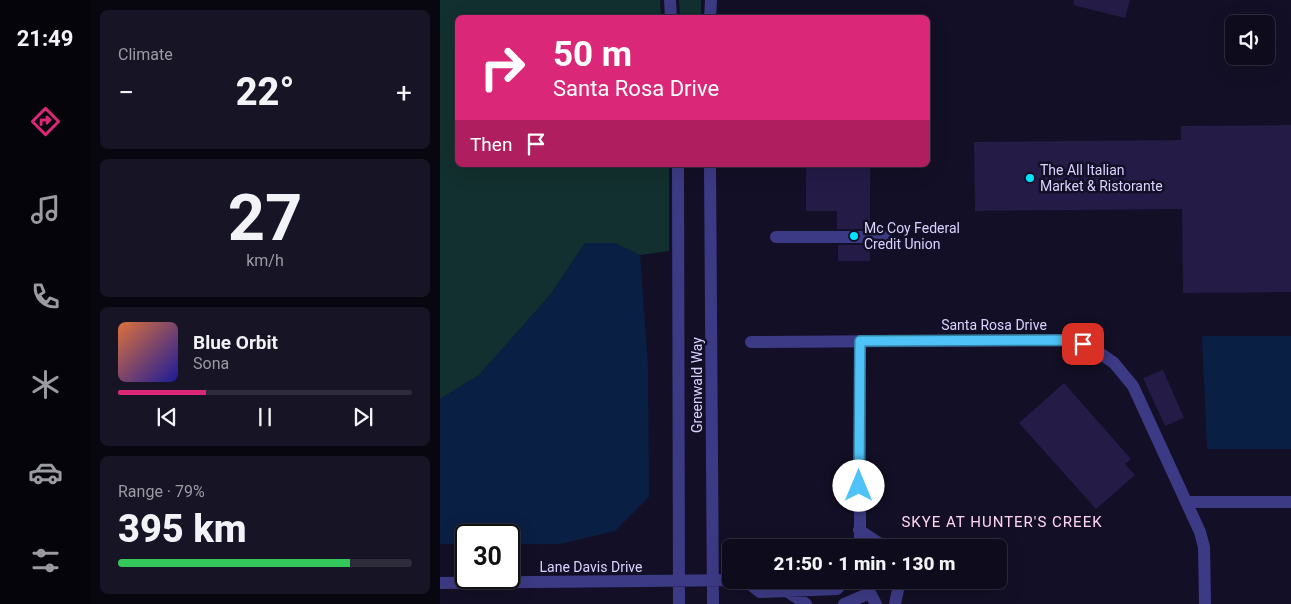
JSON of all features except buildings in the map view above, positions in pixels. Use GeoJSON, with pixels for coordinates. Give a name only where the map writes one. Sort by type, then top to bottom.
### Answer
{"type":"FeatureCollection","features":[{"type":"Feature","properties":{"kind":"street"},"geometry":{"type":"LineString","coordinates":[[670,0],[671,15]]}},
{"type":"Feature","properties":{"kind":"street"},"geometry":{"type":"LineString","coordinates":[[710,15],[711,0]]}},
{"type":"Feature","properties":{"kind":"street","name":"Greenwald Way"},"geometry":{"type":"LineString","coordinates":[[678,167],[679,604]]}},
{"type":"Feature","properties":{"kind":"street","name":"Greenwald Way"},"geometry":{"type":"LineString","coordinates":[[710,167],[712,604]]}},
{"type":"Feature","properties":{"kind":"street"},"geometry":{"type":"LineString","coordinates":[[776,238],[884,238]]}},
{"type":"Feature","properties":{"kind":"street","name":"Santa Rosa Drive"},"geometry":{"type":"LineString","coordinates":[[751,342],[1072,340],[1094,348],[1114,363],[1133,386],[1186,502],[1204,547],[1205,604]]}},
{"type":"Feature","properties":{"kind":"street"},"geometry":{"type":"LineString","coordinates":[[860,341],[860,539]]}},
{"type":"Feature","properties":{"kind":"street"},"geometry":{"type":"LineString","coordinates":[[1186,502],[1291,502]]}},
{"type":"Feature","properties":{"kind":"street"},"geometry":{"type":"LineString","coordinates":[[859,530],[872,539]]}},
{"type":"Feature","properties":{"kind":"street","name":"Lane Davis Drive"},"geometry":{"type":"LineString","coordinates":[[440,583],[722,581]]}},
{"type":"Feature","properties":{"kind":"street"},"geometry":{"type":"LineString","coordinates":[[757,589],[760,592],[820,589]]}},
{"type":"Feature","properties":{"kind":"street"},"geometry":{"type":"LineString","coordinates":[[895,604],[898,589]]}},
{"type":"Feature","properties":{"kind":"street"},"geometry":{"type":"LineString","coordinates":[[787,591],[806,604]]}},
{"type":"Feature","properties":{"kind":"street"},"geometry":{"type":"LineString","coordinates":[[844,604],[873,599]]}},
{"type":"Feature","properties":{"kind":"green space"},"geometry":{"type":"Polygon","coordinates":[[[440,0],[660,0],[661,15],[455,15],[455,167],[669,167],[669,251],[640,255],[614,243],[585,243],[551,294],[479,375],[440,399],[440,0]]]}},
{"type":"Feature","properties":{"kind":"green space"},"geometry":{"type":"Polygon","coordinates":[[[679,0],[701,0],[701,15],[680,15],[679,0]]]}},
{"type":"Feature","properties":{"kind":"water"},"geometry":{"type":"Polygon","coordinates":[[[585,243],[614,243],[640,255],[648,366],[649,497],[615,531],[560,544],[520,544],[520,524],[455,524],[455,544],[440,544],[440,399],[479,375],[551,294],[585,243]]]}},
{"type":"Feature","properties":{"kind":"water"},"geometry":{"type":"Polygon","coordinates":[[[1202,336],[1291,336],[1291,449],[1207,449],[1202,336]]]}},
{"type":"Feature","properties":{"kind":"place","name":"The All Italian Market & Ristorante"},"geometry":{"type":"Point","coordinates":[1030,178]}},
{"type":"Feature","properties":{"kind":"place","name":"Mc Coy Federal Credit Union"},"geometry":{"type":"Point","coordinates":[854,236]}},
{"type":"Feature","properties":{"kind":"district","name":"SKYE AT HUNTER'S CREEK"},"geometry":{"type":"Point","coordinates":[1002,522]}},
{"type":"Feature","properties":{"kind":"route"},"geometry":{"type":"LineString","coordinates":[[859,486],[860,341],[1072,340],[1083,344]]}}]}
